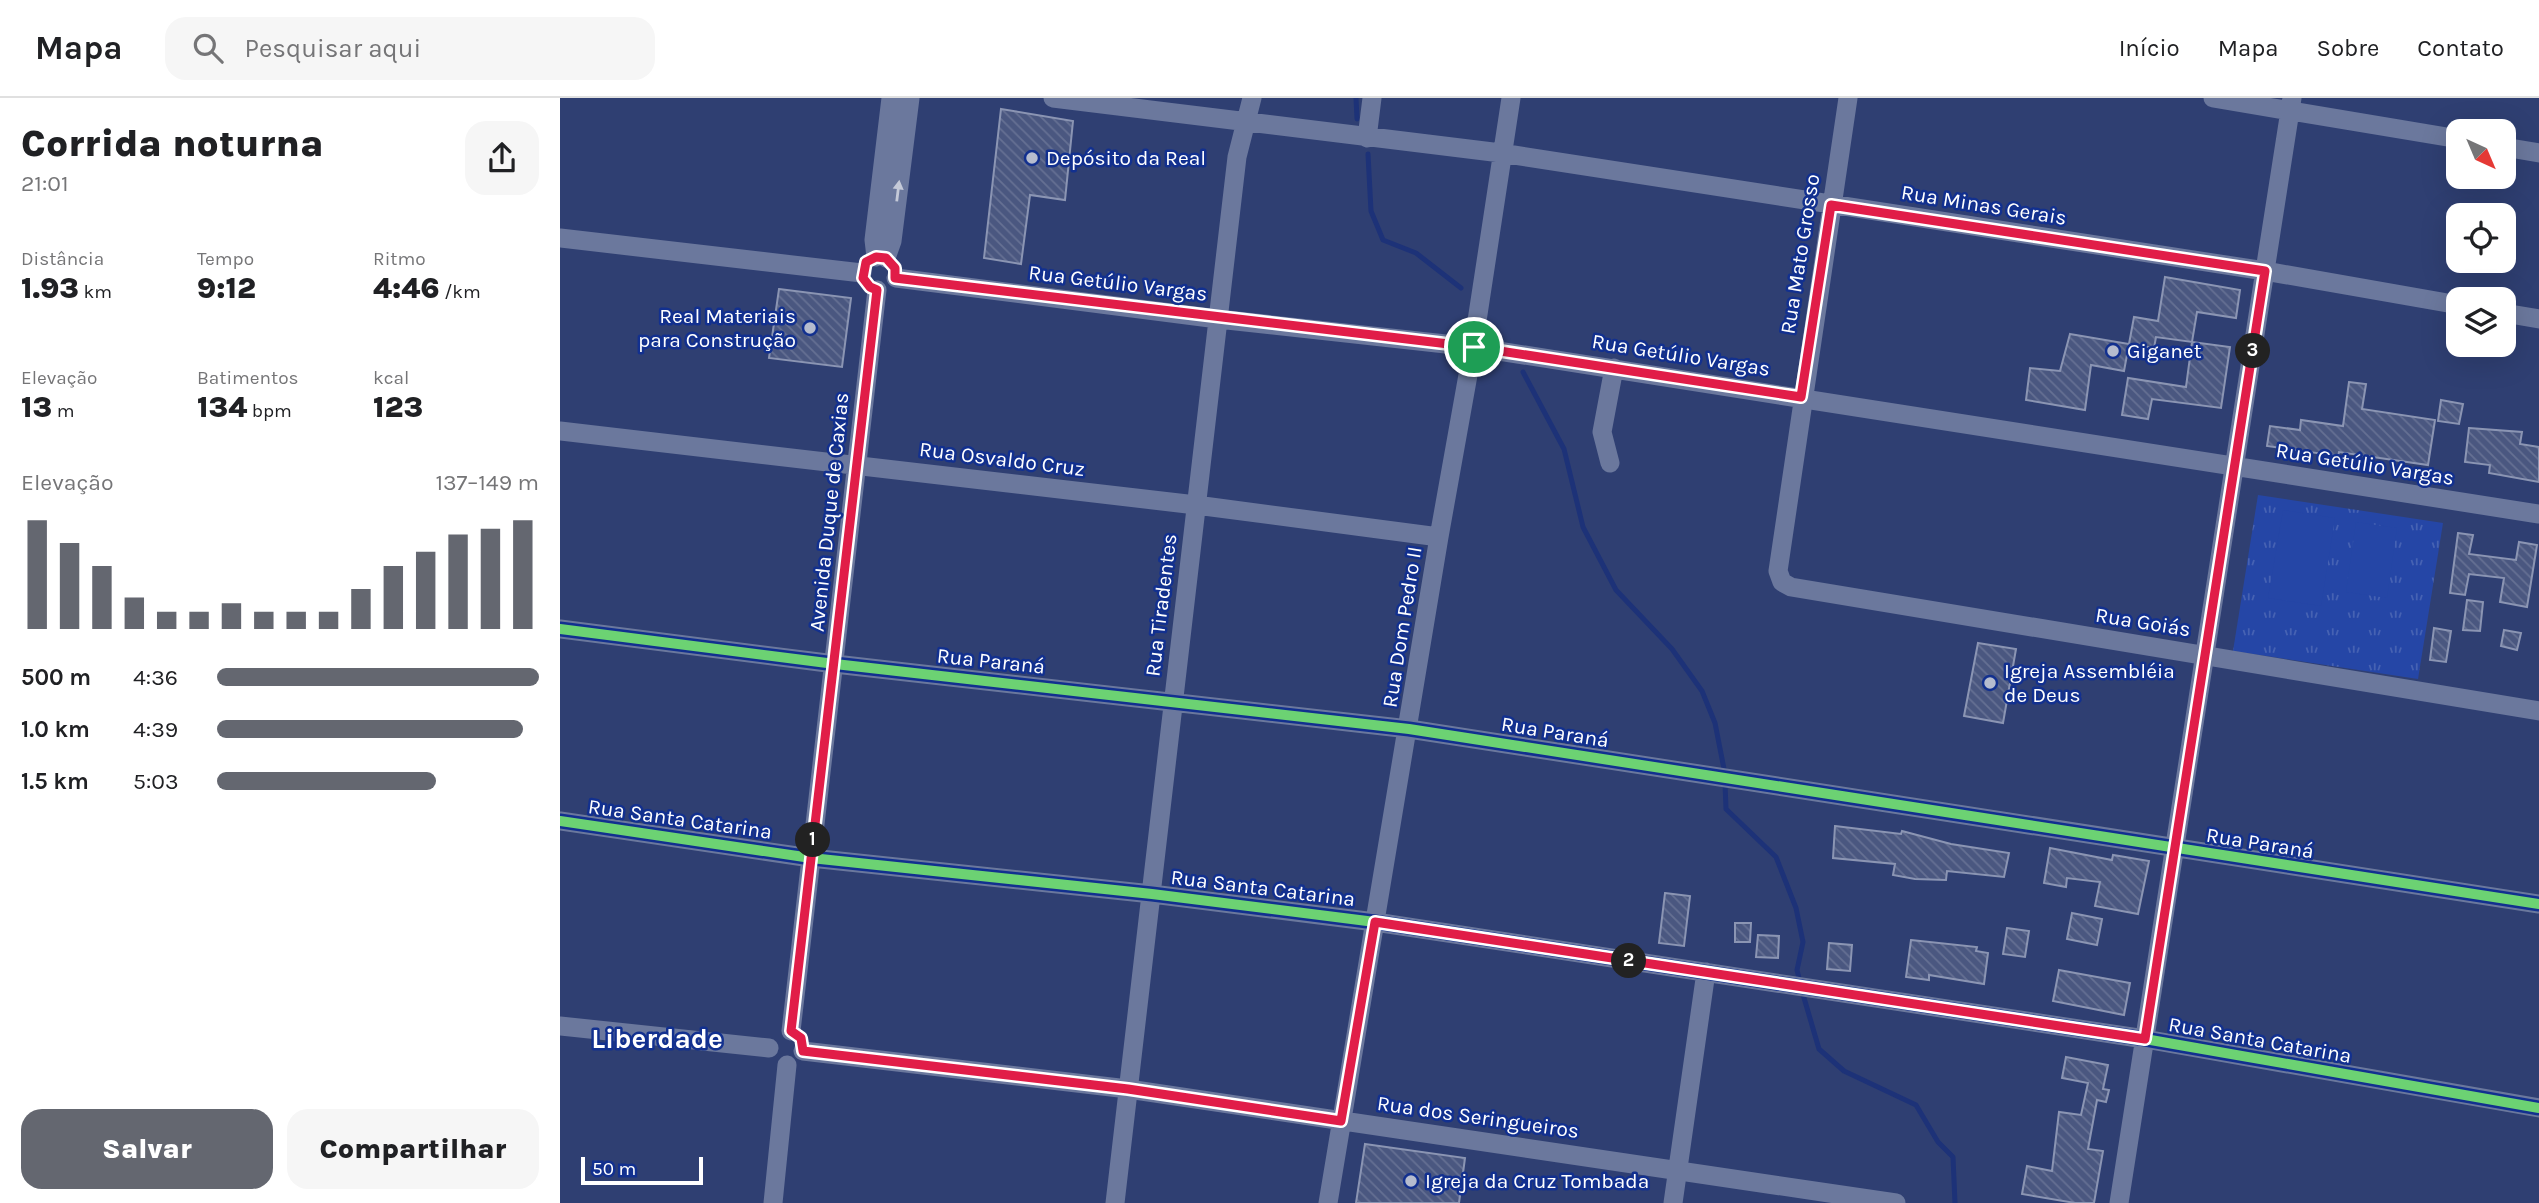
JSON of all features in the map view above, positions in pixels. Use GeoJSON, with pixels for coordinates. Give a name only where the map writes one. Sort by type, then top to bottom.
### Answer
{"type":"FeatureCollection","features":[{"type":"Feature","properties":{"kind":"street"},"geometry":{"type":"LineString","coordinates":[[891,98],[874,240],[881,257],[895,268],[895,278],[888,288],[877,290],[866,284],[862,273],[866,262],[881,257],[892,241],[909,98]]}},
{"type":"Feature","properties":{"kind":"street","name":"Rua Minas Gerais"},"geometry":{"type":"LineString","coordinates":[[1053,98],[1245,124],[1501,153],[2265,271],[2446,303]]}},
{"type":"Feature","properties":{"kind":"street","name":"Rua Tiradentes"},"geometry":{"type":"LineString","coordinates":[[1115,1203],[1237,157],[1252,98]]}},
{"type":"Feature","properties":{"kind":"street"},"geometry":{"type":"LineString","coordinates":[[1367,138],[1371,98]]}},
{"type":"Feature","properties":{"kind":"street","name":"Rua Dom Pedro II"},"geometry":{"type":"LineString","coordinates":[[1328,1203],[1409,729],[1438,537],[1474,347],[1511,98]]}},
{"type":"Feature","properties":{"kind":"street","name":"Rua Mato Grosso"},"geometry":{"type":"LineString","coordinates":[[1782,582],[1778,570],[1801,397],[1848,98]]}},
{"type":"Feature","properties":{"kind":"street"},"geometry":{"type":"LineString","coordinates":[[2213,98],[2291,104],[2446,136]]}},
{"type":"Feature","properties":{"kind":"street"},"geometry":{"type":"LineString","coordinates":[[2119,1203],[2291,104]]}},
{"type":"Feature","properties":{"kind":"street"},"geometry":{"type":"LineString","coordinates":[[2516,149],[2539,153]]}},
{"type":"Feature","properties":{"kind":"street"},"geometry":{"type":"LineString","coordinates":[[560,238],[862,273]]}},
{"type":"Feature","properties":{"kind":"street","name":"Rua Getúlio Vargas"},"geometry":{"type":"LineString","coordinates":[[895,278],[1218,319],[1474,347],[2539,514]]}},
{"type":"Feature","properties":{"kind":"street","name":"Avenida Duque de Caxias"},"geometry":{"type":"LineString","coordinates":[[791,1031],[877,290]]}},
{"type":"Feature","properties":{"kind":"street"},"geometry":{"type":"LineString","coordinates":[[2516,315],[2539,320]]}},
{"type":"Feature","properties":{"kind":"street"},"geometry":{"type":"LineString","coordinates":[[1610,463],[1602,432],[1614,368]]}},
{"type":"Feature","properties":{"kind":"street","name":"Rua Osvaldo Cruz"},"geometry":{"type":"LineString","coordinates":[[560,431],[1196,505],[1438,537]]}},
{"type":"Feature","properties":{"kind":"street","name":"Rua Goiás"},"geometry":{"type":"LineString","coordinates":[[1782,582],[1791,587],[2539,711]]}},
{"type":"Feature","properties":{"kind":"street","name":"Rua Paraná"},"geometry":{"type":"LineString","coordinates":[[560,629],[835,664],[1172,700],[1409,729],[2175,850],[2539,904]]}},
{"type":"Feature","properties":{"kind":"street","name":"Rua Santa Catarina"},"geometry":{"type":"LineString","coordinates":[[560,821],[811,858],[1152,894],[1375,922],[2145,1039],[2539,1108]]}},
{"type":"Feature","properties":{"kind":"street"},"geometry":{"type":"LineString","coordinates":[[1673,1203],[1706,972]]}},
{"type":"Feature","properties":{"kind":"street"},"geometry":{"type":"LineString","coordinates":[[560,1026],[769,1048]]}},
{"type":"Feature","properties":{"kind":"street"},"geometry":{"type":"LineString","coordinates":[[791,1031],[801,1038],[803,1051],[797,1061],[787,1065],[774,1059],[769,1048],[778,1032],[791,1031]]}},
{"type":"Feature","properties":{"kind":"street","name":"Rua dos Seringueiros"},"geometry":{"type":"LineString","coordinates":[[803,1051],[1128,1089],[1896,1203]]}},
{"type":"Feature","properties":{"kind":"street"},"geometry":{"type":"LineString","coordinates":[[773,1203],[787,1065]]}},
{"type":"Feature","properties":{"kind":"green space"},"geometry":{"type":"Polygon","coordinates":[[[2258,495],[2443,523],[2418,679],[2233,651],[2258,495]]]}},
{"type":"Feature","properties":{"kind":"green space"},"geometry":{"type":"Polygon","coordinates":[[[2283,510],[2335,518],[2321,606],[2268,598],[2283,510]]]}},
{"type":"Feature","properties":{"kind":"green space"},"geometry":{"type":"Polygon","coordinates":[[[2356,522],[2397,528],[2387,598],[2346,592],[2356,522]]]}},
{"type":"Feature","properties":{"kind":"building","name":"Depósito da Real"},"geometry":{"type":"Polygon","coordinates":[[[1001,109],[1073,121],[1065,200],[1030,195],[1021,264],[984,258],[1001,109]]]}},
{"type":"Feature","properties":{"kind":"building"},"geometry":{"type":"Polygon","coordinates":[[[2165,277],[2240,290],[2236,318],[2197,312],[2192,342],[2156,337],[2154,348],[2129,344],[2134,317],[2158,321],[2165,277]]]}},
{"type":"Feature","properties":{"kind":"building","name":"Real Materiais para Construção"},"geometry":{"type":"Polygon","coordinates":[[[779,289],[851,298],[842,367],[769,358],[779,289]]]}},
{"type":"Feature","properties":{"kind":"building"},"geometry":{"type":"Polygon","coordinates":[[[2070,334],[2129,344],[2124,371],[2091,365],[2085,410],[2026,400],[2030,368],[2060,371],[2070,334]]]}},
{"type":"Feature","properties":{"kind":"building"},"geometry":{"type":"Polygon","coordinates":[[[2192,342],[2230,347],[2221,408],[2152,399],[2148,419],[2122,415],[2128,378],[2186,387],[2192,342]]]}},
{"type":"Feature","properties":{"kind":"building"},"geometry":{"type":"Polygon","coordinates":[[[2349,382],[2366,384],[2362,409],[2435,420],[2428,465],[2339,452],[2338,456],[2267,446],[2270,426],[2300,430],[2301,420],[2343,426],[2349,382]]]}},
{"type":"Feature","properties":{"kind":"building"},"geometry":{"type":"Polygon","coordinates":[[[2441,400],[2463,404],[2459,424],[2438,421],[2441,400]]]}},
{"type":"Feature","properties":{"kind":"building"},"geometry":{"type":"Polygon","coordinates":[[[2469,428],[2522,432],[2520,444],[2539,447],[2539,482],[2489,473],[2490,465],[2465,462],[2469,428]]]}},
{"type":"Feature","properties":{"kind":"building"},"geometry":{"type":"Polygon","coordinates":[[[2458,533],[2473,535],[2469,554],[2516,560],[2519,542],[2537,545],[2527,607],[2500,602],[2504,578],[2469,574],[2465,595],[2450,593],[2458,533]]]}},
{"type":"Feature","properties":{"kind":"building"},"geometry":{"type":"Polygon","coordinates":[[[2467,600],[2483,602],[2480,631],[2463,630],[2467,600]]]}},
{"type":"Feature","properties":{"kind":"building"},"geometry":{"type":"Polygon","coordinates":[[[2434,628],[2451,631],[2446,662],[2430,660],[2434,628]]]}},
{"type":"Feature","properties":{"kind":"building"},"geometry":{"type":"Polygon","coordinates":[[[2504,630],[2521,633],[2517,650],[2501,646],[2504,630]]]}},
{"type":"Feature","properties":{"kind":"building","name":"Igreja Assembléia de Deus"},"geometry":{"type":"Polygon","coordinates":[[[1978,643],[2016,649],[2003,723],[1964,716],[1978,643]]]}},
{"type":"Feature","properties":{"kind":"building"},"geometry":{"type":"Polygon","coordinates":[[[1835,826],[1901,834],[1902,831],[1951,844],[2009,853],[2004,877],[1947,871],[1946,880],[1915,879],[1893,875],[1895,864],[1833,858],[1835,826]]]}},
{"type":"Feature","properties":{"kind":"building"},"geometry":{"type":"Polygon","coordinates":[[[2050,848],[2112,860],[2113,855],[2149,861],[2138,914],[2095,906],[2100,882],[2067,878],[2066,887],[2044,883],[2050,848]]]}},
{"type":"Feature","properties":{"kind":"building"},"geometry":{"type":"Polygon","coordinates":[[[1665,893],[1690,896],[1684,946],[1659,943],[1665,893]]]}},
{"type":"Feature","properties":{"kind":"building"},"geometry":{"type":"Polygon","coordinates":[[[2072,913],[2102,919],[2097,945],[2067,939],[2072,913]]]}},
{"type":"Feature","properties":{"kind":"building"},"geometry":{"type":"Polygon","coordinates":[[[1735,923],[1751,923],[1750,942],[1735,942],[1735,923]]]}},
{"type":"Feature","properties":{"kind":"building"},"geometry":{"type":"Polygon","coordinates":[[[2007,928],[2029,931],[2025,957],[2003,954],[2007,928]]]}},
{"type":"Feature","properties":{"kind":"building"},"geometry":{"type":"Polygon","coordinates":[[[1758,935],[1779,936],[1778,958],[1756,957],[1758,935]]]}},
{"type":"Feature","properties":{"kind":"building"},"geometry":{"type":"Polygon","coordinates":[[[1911,940],[1977,947],[1976,951],[1988,953],[1984,984],[1929,975],[1929,980],[1906,977],[1911,940]]]}},
{"type":"Feature","properties":{"kind":"building"},"geometry":{"type":"Polygon","coordinates":[[[1829,943],[1852,945],[1850,971],[1827,969],[1829,943]]]}},
{"type":"Feature","properties":{"kind":"building"},"geometry":{"type":"Polygon","coordinates":[[[2059,970],[2130,983],[2124,1015],[2053,1001],[2059,970]]]}},
{"type":"Feature","properties":{"kind":"building"},"geometry":{"type":"Polygon","coordinates":[[[2066,1057],[2108,1065],[2103,1089],[2109,1090],[2106,1102],[2097,1100],[2088,1149],[2103,1151],[2094,1203],[2075,1203],[2022,1194],[2027,1166],[2052,1171],[2059,1112],[2081,1115],[2088,1083],[2062,1078],[2066,1057]]]}},
{"type":"Feature","properties":{"kind":"building","name":"Igreja da Cruz Tombada"},"geometry":{"type":"Polygon","coordinates":[[[1365,1144],[1465,1158],[1459,1203],[1356,1203],[1365,1144]]]}},
{"type":"Feature","properties":{"kind":"waterway"},"geometry":{"type":"LineString","coordinates":[[1356,98],[1357,119]]}},
{"type":"Feature","properties":{"kind":"waterway"},"geometry":{"type":"LineString","coordinates":[[1368,154],[1371,211],[1383,240],[1416,253],[1461,288]]}},
{"type":"Feature","properties":{"kind":"waterway"},"geometry":{"type":"LineString","coordinates":[[1523,372],[1564,449],[1583,527],[1616,590],[1672,649],[1702,691],[1715,723],[1725,774]]}},
{"type":"Feature","properties":{"kind":"waterway"},"geometry":{"type":"LineString","coordinates":[[1725,784],[1726,809],[1776,857],[1796,908],[1803,942],[1797,970],[1800,982]]}},
{"type":"Feature","properties":{"kind":"waterway"},"geometry":{"type":"LineString","coordinates":[[1802,991],[1819,1049],[1844,1071],[1916,1105],[1938,1142],[1953,1157],[1955,1203]]}},
{"type":"Feature","properties":{"kind":"cycle path"},"geometry":{"type":"LineString","coordinates":[[560,629],[835,664],[1409,729],[2539,904]]}},
{"type":"Feature","properties":{"kind":"cycle path"},"geometry":{"type":"LineString","coordinates":[[560,821],[811,858],[1152,894],[1375,922],[2145,1039],[2539,1108]]}},
{"type":"Feature","properties":{"kind":"place","name":"Depósito da Real"},"geometry":{"type":"Point","coordinates":[1032,158]}},
{"type":"Feature","properties":{"kind":"place","name":"Real Materiais para Construção"},"geometry":{"type":"Point","coordinates":[810,328]}},
{"type":"Feature","properties":{"kind":"place","name":"Giganet"},"geometry":{"type":"Point","coordinates":[2113,351]}},
{"type":"Feature","properties":{"kind":"place","name":"Igreja Assembléia de Deus"},"geometry":{"type":"Point","coordinates":[1990,683]}},
{"type":"Feature","properties":{"kind":"place","name":"Igreja da Cruz Tombada"},"geometry":{"type":"Point","coordinates":[1411,1181]}},
{"type":"Feature","properties":{"kind":"district","name":"Liberdade"},"geometry":{"type":"Point","coordinates":[657,1038]}},
{"type":"Feature","properties":{"kind":"route"},"geometry":{"type":"LineString","coordinates":[[1831,205],[2265,271],[2145,1039],[1375,922],[1341,1121],[1128,1089],[803,1051],[801,1038],[791,1031],[877,290],[866,284],[863,278],[866,262],[881,256],[890,260],[895,268],[895,278],[1218,319],[1474,347],[1801,397],[1831,205]]}}]}
